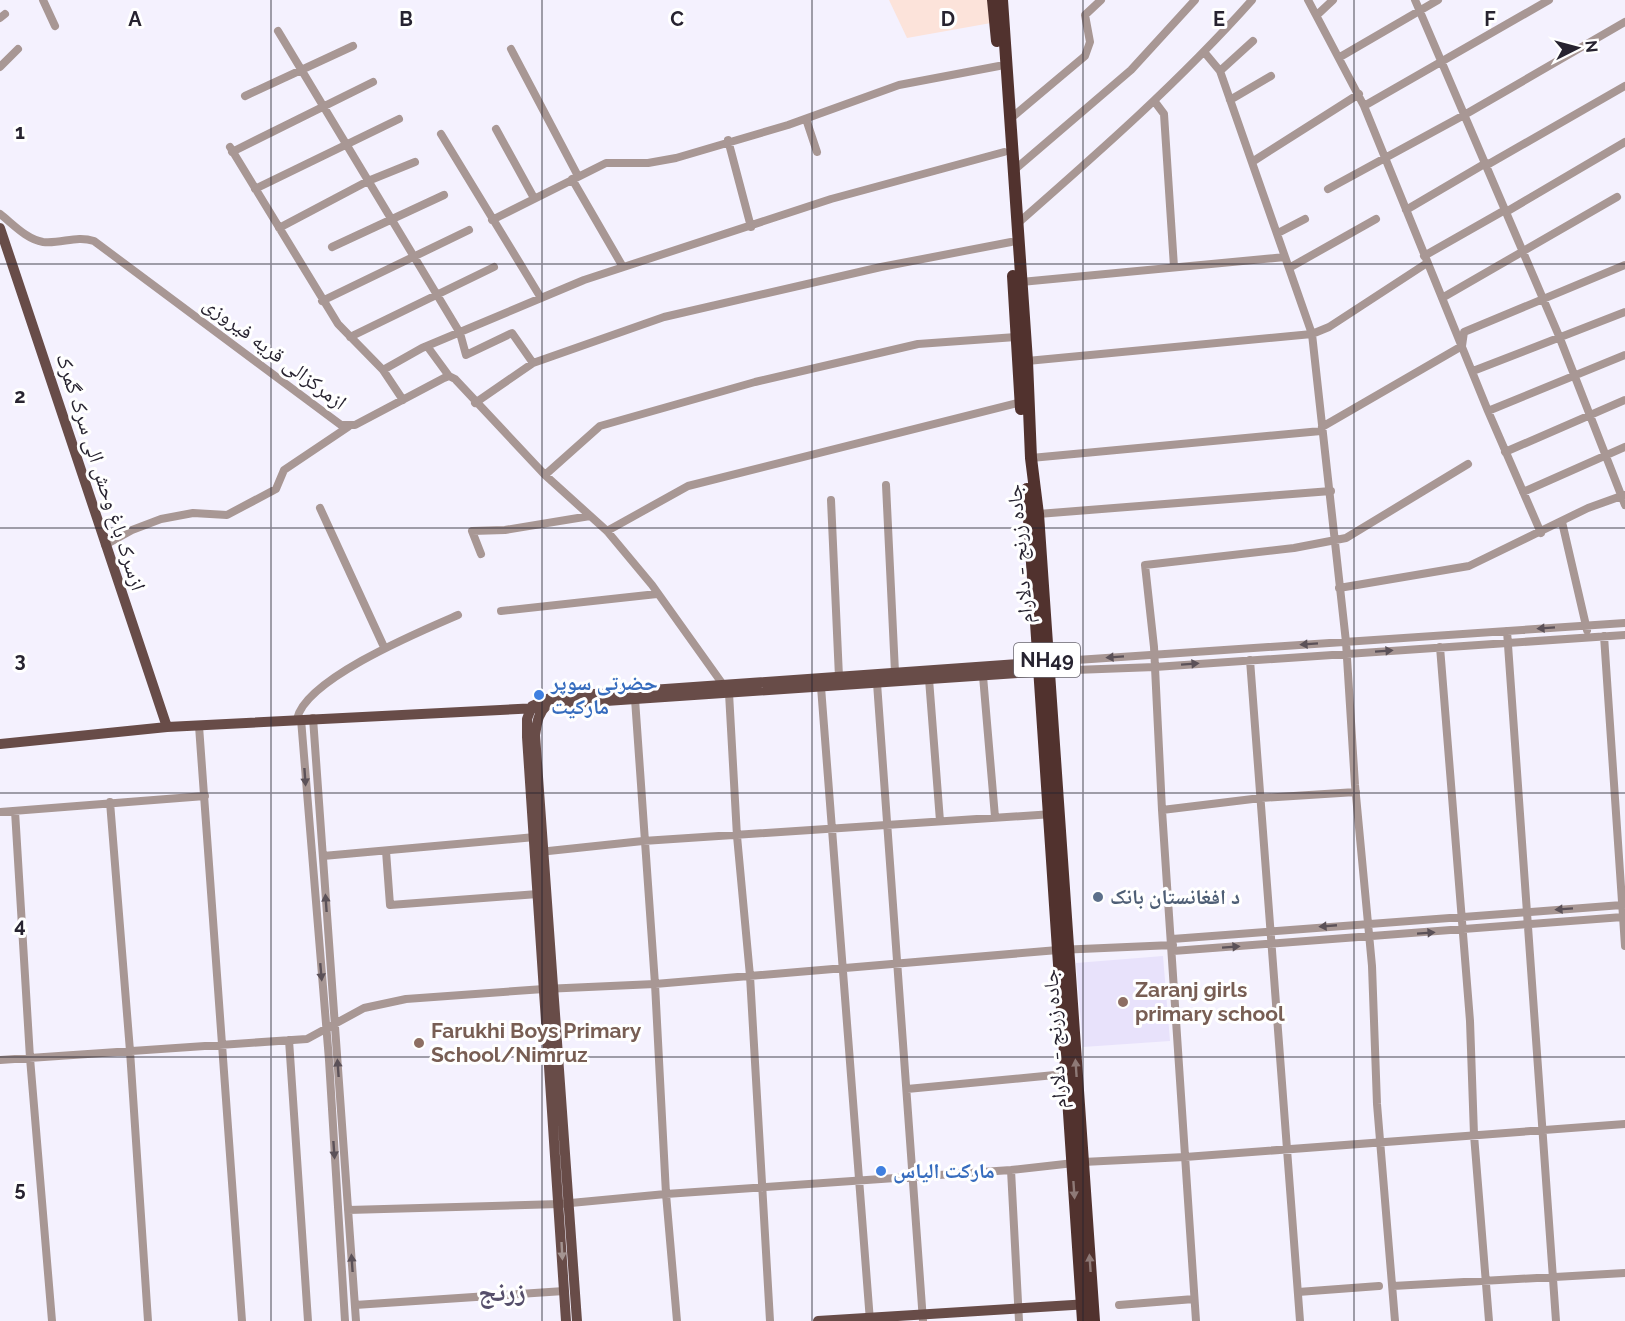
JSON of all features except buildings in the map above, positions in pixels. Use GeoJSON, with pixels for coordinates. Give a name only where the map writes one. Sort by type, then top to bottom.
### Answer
{"type":"FeatureCollection","features":[{"type":"Feature","properties":{"kind":"highway","name":"جاده زرنج - دلارام"},"geometry":{"type":"LineString","coordinates":[[993,0],[1016,337],[1054,814],[1088,1313]]}},
{"type":"Feature","properties":{"kind":"highway","name":"جاده زرنج - دلارام"},"geometry":{"type":"LineString","coordinates":[[1002,0],[1028,361],[1031,458],[1038,514],[1042,667]]}},
{"type":"Feature","properties":{"kind":"highway","name":"جاده زرنج - دلارام"},"geometry":{"type":"LineString","coordinates":[[1063,950],[1065,1074],[1077,1163]]}},
{"type":"Feature","properties":{"kind":"main road","name":"ازسرک باغ وحش الی سرک گمرک"},"geometry":{"type":"LineString","coordinates":[[0,228],[167,727]]}},
{"type":"Feature","properties":{"kind":"main road"},"geometry":{"type":"LineString","coordinates":[[0,744],[167,727],[537,707],[895,672],[1042,667]]}},
{"type":"Feature","properties":{"kind":"main road"},"geometry":{"type":"LineString","coordinates":[[549,988],[538,894],[540,852],[535,837],[527,719],[537,707],[552,697],[821,687],[983,676],[1042,667]]}},
{"type":"Feature","properties":{"kind":"main road"},"geometry":{"type":"LineString","coordinates":[[537,707],[535,735],[540,852],[564,1203],[577,1321]]}},
{"type":"Feature","properties":{"kind":"main road"},"geometry":{"type":"LineString","coordinates":[[564,1203],[566,1321]]}},
{"type":"Feature","properties":{"kind":"main road"},"geometry":{"type":"LineString","coordinates":[[818,1321],[1088,1313]]}},
{"type":"Feature","properties":{"kind":"main road"},"geometry":{"type":"LineString","coordinates":[[934,1321],[965,1317]]}},
{"type":"Feature","properties":{"kind":"street"},"geometry":{"type":"LineString","coordinates":[[43,0],[55,26]]}},
{"type":"Feature","properties":{"kind":"street"},"geometry":{"type":"LineString","coordinates":[[1010,119],[1085,56],[1090,42],[1085,15],[1101,0]]}},
{"type":"Feature","properties":{"kind":"street"},"geometry":{"type":"LineString","coordinates":[[1014,171],[1131,70],[1195,0]]}},
{"type":"Feature","properties":{"kind":"street"},"geometry":{"type":"LineString","coordinates":[[1017,224],[1155,102],[1205,53],[1252,0]]}},
{"type":"Feature","properties":{"kind":"street"},"geometry":{"type":"LineString","coordinates":[[1308,0],[1359,94],[1505,452],[1541,532]]}},
{"type":"Feature","properties":{"kind":"street"},"geometry":{"type":"LineString","coordinates":[[1317,15],[1333,0]]}},
{"type":"Feature","properties":{"kind":"street"},"geometry":{"type":"LineString","coordinates":[[1415,0],[1466,114],[1559,336],[1588,415],[1623,495],[1625,506]]}},
{"type":"Feature","properties":{"kind":"street"},"geometry":{"type":"LineString","coordinates":[[1340,57],[1438,0]]}},
{"type":"Feature","properties":{"kind":"street"},"geometry":{"type":"LineString","coordinates":[[1364,106],[1549,0]]}},
{"type":"Feature","properties":{"kind":"street"},"geometry":{"type":"LineString","coordinates":[[1328,189],[1466,114],[1625,22]]}},
{"type":"Feature","properties":{"kind":"street"},"geometry":{"type":"LineString","coordinates":[[278,30],[460,333],[466,355],[512,333],[533,363]]}},
{"type":"Feature","properties":{"kind":"street"},"geometry":{"type":"LineString","coordinates":[[1220,71],[1253,40]]}},
{"type":"Feature","properties":{"kind":"street"},"geometry":{"type":"LineString","coordinates":[[245,96],[353,46]]}},
{"type":"Feature","properties":{"kind":"street"},"geometry":{"type":"LineString","coordinates":[[0,67],[18,49]]}},
{"type":"Feature","properties":{"kind":"street"},"geometry":{"type":"LineString","coordinates":[[511,49],[623,267]]}},
{"type":"Feature","properties":{"kind":"street"},"geometry":{"type":"LineString","coordinates":[[1205,53],[1220,71],[1312,334],[1346,642],[1395,1321]]}},
{"type":"Feature","properties":{"kind":"street"},"geometry":{"type":"LineString","coordinates":[[492,219],[606,163],[648,163],[676,158],[728,140],[806,118],[899,85],[999,66]]}},
{"type":"Feature","properties":{"kind":"street"},"geometry":{"type":"LineString","coordinates":[[1230,100],[1271,76]]}},
{"type":"Feature","properties":{"kind":"street"},"geometry":{"type":"LineString","coordinates":[[373,82],[231,149],[322,301],[350,337],[383,370],[403,400]]}},
{"type":"Feature","properties":{"kind":"street"},"geometry":{"type":"LineString","coordinates":[[1406,210],[1625,86]]}},
{"type":"Feature","properties":{"kind":"street"},"geometry":{"type":"LineString","coordinates":[[1252,162],[1359,94]]}},
{"type":"Feature","properties":{"kind":"street"},"geometry":{"type":"LineString","coordinates":[[1155,102],[1164,114],[1174,267]]}},
{"type":"Feature","properties":{"kind":"street"},"geometry":{"type":"LineString","coordinates":[[806,118],[817,152]]}},
{"type":"Feature","properties":{"kind":"street"},"geometry":{"type":"LineString","coordinates":[[255,189],[399,119]]}},
{"type":"Feature","properties":{"kind":"street"},"geometry":{"type":"LineString","coordinates":[[496,129],[534,198]]}},
{"type":"Feature","properties":{"kind":"street"},"geometry":{"type":"LineString","coordinates":[[441,134],[541,298]]}},
{"type":"Feature","properties":{"kind":"street"},"geometry":{"type":"LineString","coordinates":[[728,140],[751,227]]}},
{"type":"Feature","properties":{"kind":"street"},"geometry":{"type":"LineString","coordinates":[[1028,361],[1312,334],[1329,327],[1426,259],[1625,142]]}},
{"type":"Feature","properties":{"kind":"street"},"geometry":{"type":"LineString","coordinates":[[383,370],[427,346],[541,298],[623,267],[831,199],[1004,152]]}},
{"type":"Feature","properties":{"kind":"street"},"geometry":{"type":"LineString","coordinates":[[279,228],[369,181],[416,162]]}},
{"type":"Feature","properties":{"kind":"street"},"geometry":{"type":"LineString","coordinates":[[332,247],[444,195]]}},
{"type":"Feature","properties":{"kind":"street"},"geometry":{"type":"LineString","coordinates":[[1442,298],[1617,197]]}},
{"type":"Feature","properties":{"kind":"street","name":"ازمرکزالی قریه فیروزی"},"geometry":{"type":"LineString","coordinates":[[0,214],[33,239],[53,242],[83,237],[94,241],[341,425],[348,427],[449,376]]}},
{"type":"Feature","properties":{"kind":"street"},"geometry":{"type":"LineString","coordinates":[[1278,233],[1305,219]]}},
{"type":"Feature","properties":{"kind":"street"},"geometry":{"type":"LineString","coordinates":[[1289,268],[1376,219]]}},
{"type":"Feature","properties":{"kind":"street"},"geometry":{"type":"LineString","coordinates":[[322,301],[469,230]]}},
{"type":"Feature","properties":{"kind":"street"},"geometry":{"type":"LineString","coordinates":[[475,403],[533,363],[664,317],[881,267],[1011,242]]}},
{"type":"Feature","properties":{"kind":"street"},"geometry":{"type":"LineString","coordinates":[[1021,282],[1285,256]]}},
{"type":"Feature","properties":{"kind":"street"},"geometry":{"type":"LineString","coordinates":[[1462,346],[1464,332],[1625,266]]}},
{"type":"Feature","properties":{"kind":"street"},"geometry":{"type":"LineString","coordinates":[[350,337],[494,267]]}},
{"type":"Feature","properties":{"kind":"street"},"geometry":{"type":"LineString","coordinates":[[1473,371],[1625,312]]}},
{"type":"Feature","properties":{"kind":"street"},"geometry":{"type":"LineString","coordinates":[[545,476],[600,426],[755,382],[918,344],[1016,337]]}},
{"type":"Feature","properties":{"kind":"street"},"geometry":{"type":"LineString","coordinates":[[427,346],[449,376],[545,476],[607,531],[657,594],[725,689],[750,976],[770,1321]]}},
{"type":"Feature","properties":{"kind":"street"},"geometry":{"type":"LineString","coordinates":[[1031,458],[1322,429],[1462,346]]}},
{"type":"Feature","properties":{"kind":"street"},"geometry":{"type":"LineString","coordinates":[[1488,411],[1625,355]]}},
{"type":"Feature","properties":{"kind":"street"},"geometry":{"type":"LineString","coordinates":[[1505,452],[1625,400]]}},
{"type":"Feature","properties":{"kind":"street"},"geometry":{"type":"LineString","coordinates":[[607,531],[688,486],[1021,402]]}},
{"type":"Feature","properties":{"kind":"street"},"geometry":{"type":"LineString","coordinates":[[105,545],[132,530],[161,519],[193,513],[227,515],[276,489],[284,470],[348,427]]}},
{"type":"Feature","properties":{"kind":"street"},"geometry":{"type":"LineString","coordinates":[[1523,492],[1625,447]]}},
{"type":"Feature","properties":{"kind":"street"},"geometry":{"type":"LineString","coordinates":[[1196,1321],[1173,945],[1162,810],[1155,654],[1145,565],[1294,548],[1346,538],[1468,464]]}},
{"type":"Feature","properties":{"kind":"street"},"geometry":{"type":"LineString","coordinates":[[886,485],[895,672]]}},
{"type":"Feature","properties":{"kind":"street"},"geometry":{"type":"LineString","coordinates":[[1038,514],[1330,491]]}},
{"type":"Feature","properties":{"kind":"street"},"geometry":{"type":"LineString","coordinates":[[1339,588],[1469,566],[1588,508],[1623,495]]}},
{"type":"Feature","properties":{"kind":"street"},"geometry":{"type":"LineString","coordinates":[[831,500],[839,677]]}},
{"type":"Feature","properties":{"kind":"street"},"geometry":{"type":"LineString","coordinates":[[320,508],[384,647]]}},
{"type":"Feature","properties":{"kind":"street"},"geometry":{"type":"LineString","coordinates":[[481,554],[472,531],[505,530],[590,516]]}},
{"type":"Feature","properties":{"kind":"street"},"geometry":{"type":"LineString","coordinates":[[1562,522],[1588,637]]}},
{"type":"Feature","properties":{"kind":"street"},"geometry":{"type":"LineString","coordinates":[[501,611],[657,594]]}},
{"type":"Feature","properties":{"kind":"street"},"geometry":{"type":"LineString","coordinates":[[356,1321],[322,856],[301,705],[342,673],[384,647],[458,615]]}},
{"type":"Feature","properties":{"kind":"street"},"geometry":{"type":"LineString","coordinates":[[1042,667],[1155,654],[1625,623]]}},
{"type":"Feature","properties":{"kind":"street"},"geometry":{"type":"LineString","coordinates":[[1507,631],[1525,912],[1544,1130],[1556,1321]]}},
{"type":"Feature","properties":{"kind":"street"},"geometry":{"type":"LineString","coordinates":[[1042,667],[1155,667],[1625,635]]}},
{"type":"Feature","properties":{"kind":"street"},"geometry":{"type":"LineString","coordinates":[[1604,636],[1625,946]]}},
{"type":"Feature","properties":{"kind":"street"},"geometry":{"type":"LineString","coordinates":[[1440,647],[1463,931],[1474,1135],[1489,1321]]}},
{"type":"Feature","properties":{"kind":"street"},"geometry":{"type":"LineString","coordinates":[[1250,660],[1300,1321]]}},
{"type":"Feature","properties":{"kind":"street"},"geometry":{"type":"LineString","coordinates":[[983,676],[996,817]]}},
{"type":"Feature","properties":{"kind":"street"},"geometry":{"type":"LineString","coordinates":[[929,679],[939,821]]}},
{"type":"Feature","properties":{"kind":"street"},"geometry":{"type":"LineString","coordinates":[[877,683],[923,1318]]}},
{"type":"Feature","properties":{"kind":"street"},"geometry":{"type":"LineString","coordinates":[[821,687],[870,1319]]}},
{"type":"Feature","properties":{"kind":"street"},"geometry":{"type":"LineString","coordinates":[[635,699],[643,841],[655,984],[666,1194],[677,1321]]}},
{"type":"Feature","properties":{"kind":"street"},"geometry":{"type":"LineString","coordinates":[[304,719],[345,1321]]}},
{"type":"Feature","properties":{"kind":"street"},"geometry":{"type":"LineString","coordinates":[[199,726],[220,1045],[242,1321]]}},
{"type":"Feature","properties":{"kind":"street"},"geometry":{"type":"LineString","coordinates":[[1162,810],[1261,798],[1356,792]]}},
{"type":"Feature","properties":{"kind":"street"},"geometry":{"type":"LineString","coordinates":[[0,812],[205,796]]}},
{"type":"Feature","properties":{"kind":"street"},"geometry":{"type":"LineString","coordinates":[[110,802],[148,1321]]}},
{"type":"Feature","properties":{"kind":"street"},"geometry":{"type":"LineString","coordinates":[[15,810],[30,1058],[52,1321]]}},
{"type":"Feature","properties":{"kind":"street"},"geometry":{"type":"LineString","coordinates":[[540,852],[643,841],[1054,814]]}},
{"type":"Feature","properties":{"kind":"street"},"geometry":{"type":"LineString","coordinates":[[322,856],[535,837]]}},
{"type":"Feature","properties":{"kind":"street"},"geometry":{"type":"LineString","coordinates":[[386,850],[390,906],[538,894]]}},
{"type":"Feature","properties":{"kind":"street"},"geometry":{"type":"LineString","coordinates":[[1173,945],[1271,931],[1367,922],[1525,912],[1623,899]]}},
{"type":"Feature","properties":{"kind":"street"},"geometry":{"type":"LineString","coordinates":[[0,1060],[307,1038],[364,1008],[406,999],[549,988],[655,984],[1063,950],[1173,945],[1272,944],[1463,931],[1623,916]]}},
{"type":"Feature","properties":{"kind":"street"},"geometry":{"type":"LineString","coordinates":[[289,1040],[308,1321]]}},
{"type":"Feature","properties":{"kind":"street"},"geometry":{"type":"LineString","coordinates":[[908,1089],[1065,1074]]}},
{"type":"Feature","properties":{"kind":"street"},"geometry":{"type":"LineString","coordinates":[[348,1210],[564,1203],[1625,1124]]}},
{"type":"Feature","properties":{"kind":"street"},"geometry":{"type":"LineString","coordinates":[[1011,1170],[1018,1314]]}},
{"type":"Feature","properties":{"kind":"street"},"geometry":{"type":"LineString","coordinates":[[1393,1286],[1625,1273]]}},
{"type":"Feature","properties":{"kind":"street"},"geometry":{"type":"LineString","coordinates":[[1298,1292],[1379,1286]]}},
{"type":"Feature","properties":{"kind":"street"},"geometry":{"type":"LineString","coordinates":[[355,1305],[564,1291]]}},
{"type":"Feature","properties":{"kind":"street"},"geometry":{"type":"LineString","coordinates":[[1119,1305],[1194,1299]]}},
{"type":"Feature","properties":{"kind":"shaded area"},"geometry":{"type":"Polygon","coordinates":[[[889,0],[989,0],[991,23],[907,38],[889,0]]]}},
{"type":"Feature","properties":{"kind":"shaded area","name":"Zaranj girls primary school"},"geometry":{"type":"Polygon","coordinates":[[[1163,956],[1170,1041],[1083,1047],[1076,963],[1163,956]]]}},
{"type":"Feature","properties":{"kind":"place","name":"حضرتی سوپر مارکیت"},"geometry":{"type":"Point","coordinates":[539,695]}},
{"type":"Feature","properties":{"kind":"place","name":"د افغانستان بانک"},"geometry":{"type":"Point","coordinates":[1098,897]}},
{"type":"Feature","properties":{"kind":"place","name":"Zaranj girls primary school"},"geometry":{"type":"Point","coordinates":[1123,1002]}},
{"type":"Feature","properties":{"kind":"place","name":"Farukhi Boys Primary School/Nimruz"},"geometry":{"type":"Point","coordinates":[419,1043]}},
{"type":"Feature","properties":{"kind":"place","name":"مارکت الیاس"},"geometry":{"type":"Point","coordinates":[881,1171]}},
{"type":"Feature","properties":{"kind":"district","name":"زرنج"},"geometry":{"type":"Point","coordinates":[502,1292]}}]}
